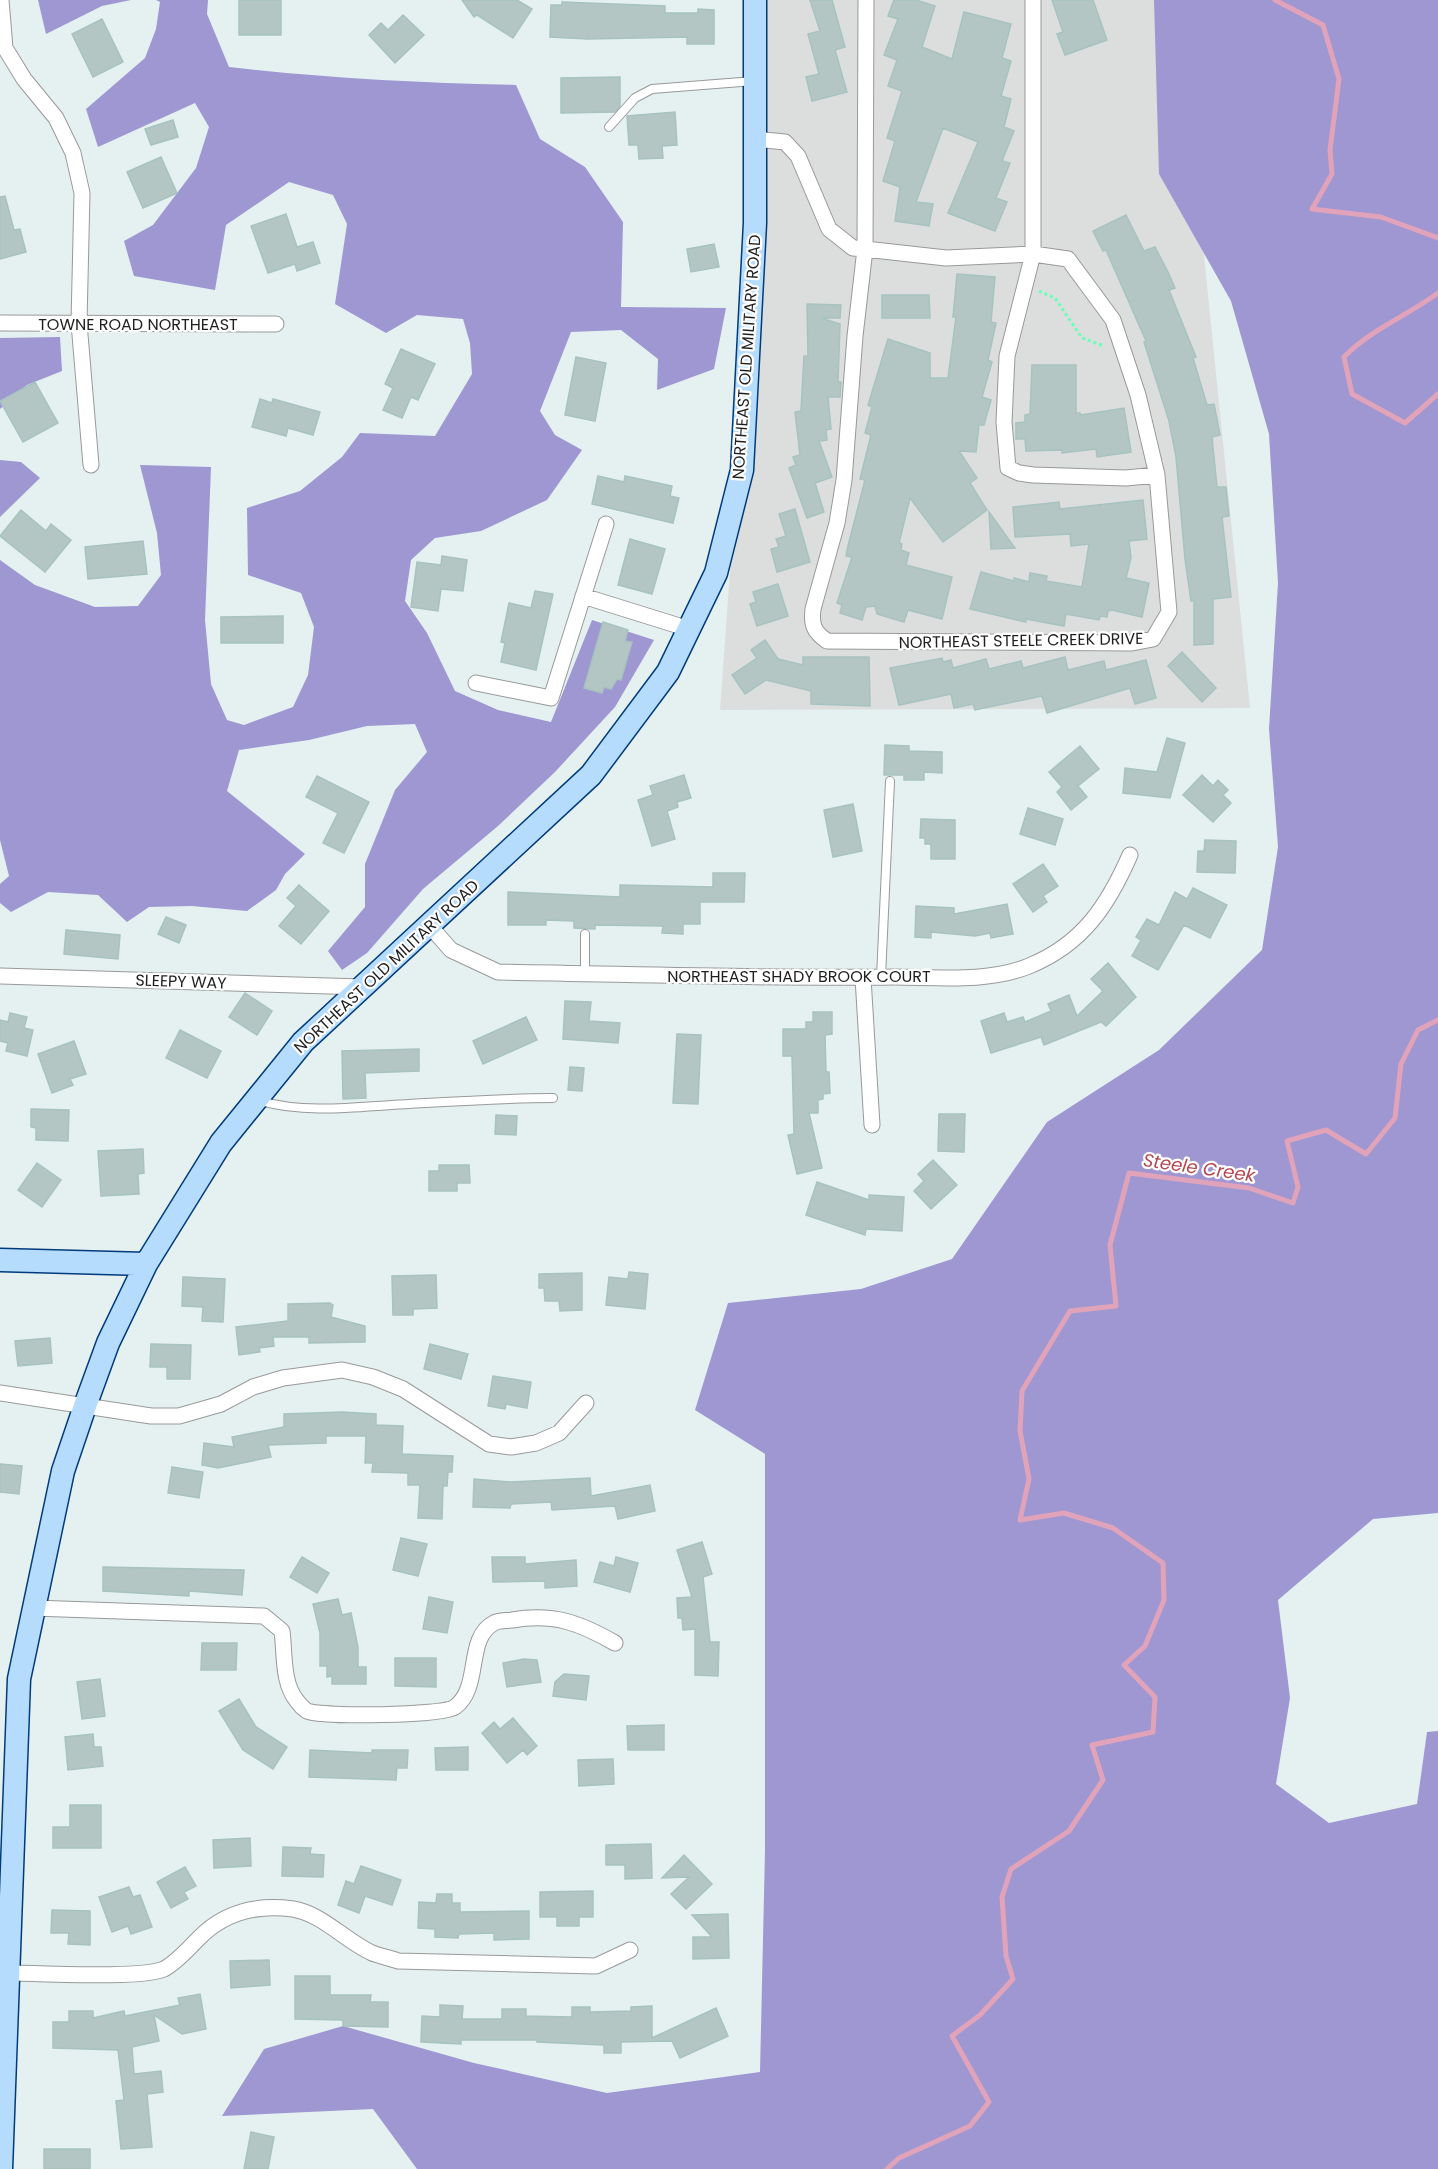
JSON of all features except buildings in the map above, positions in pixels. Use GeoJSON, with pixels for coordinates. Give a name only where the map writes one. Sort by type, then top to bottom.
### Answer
{"type":"FeatureCollection","features":[{"type":"Feature","properties":{"kind":"street"},"geometry":{"type":"LineString","coordinates":[[1,0],[5,48],[24,79],[56,118],[73,153],[82,193],[79,323],[91,465]]}},
{"type":"Feature","properties":{"kind":"street","name":"NORTHEAST OLD MILITARY ROAD"},"geometry":{"type":"LineString","coordinates":[[1,2169],[9,1973],[6,1886],[19,1679],[63,1471],[85,1406],[108,1343],[146,1264],[221,1143],[303,1042],[591,775],[668,672],[716,573],[742,470],[754,224],[755,0]]}},
{"type":"Feature","properties":{"kind":"street"},"geometry":{"type":"LineString","coordinates":[[865,249],[866,0]]}},
{"type":"Feature","properties":{"kind":"street"},"geometry":{"type":"LineString","coordinates":[[1033,0],[1033,254],[1007,356],[1004,422],[1008,468],[1019,473],[1033,475],[1126,478],[1156,475]]}},
{"type":"Feature","properties":{"kind":"street","name":"NORTHEAST STEELE CREEK DRIVE"},"geometry":{"type":"LineString","coordinates":[[754,140],[785,142],[798,156],[829,229],[854,248],[865,249],[946,258],[1033,254],[1068,259],[1086,281],[1113,320],[1138,395],[1156,475],[1169,612],[1153,639],[1132,643],[827,641],[815,633],[811,621],[813,609],[837,523],[844,480],[855,336],[865,249]]}},
{"type":"Feature","properties":{"kind":"street","name":"TOWNE ROAD NORTHEAST"},"geometry":{"type":"LineString","coordinates":[[0,323],[276,324]]}},
{"type":"Feature","properties":{"kind":"street"},"geometry":{"type":"LineString","coordinates":[[476,683],[551,698],[606,524]]}},
{"type":"Feature","properties":{"kind":"street"},"geometry":{"type":"LineString","coordinates":[[583,596],[689,629]]}},
{"type":"Feature","properties":{"kind":"street","name":"NORTHEAST SHADY BROOK COURT"},"geometry":{"type":"LineString","coordinates":[[429,925],[452,950],[498,972],[863,978],[983,976],[1029,966],[1060,948],[1094,922],[1116,886],[1130,855]]}},
{"type":"Feature","properties":{"kind":"street","name":"SLEEPY WAY"},"geometry":{"type":"LineString","coordinates":[[0,976],[362,987]]}},
{"type":"Feature","properties":{"kind":"street"},"geometry":{"type":"LineString","coordinates":[[863,978],[873,1125]]}},
{"type":"Feature","properties":{"kind":"street"},"geometry":{"type":"LineString","coordinates":[[0,1260],[146,1264]]}},
{"type":"Feature","properties":{"kind":"street"},"geometry":{"type":"LineString","coordinates":[[0,1393],[151,1416],[179,1416],[221,1404],[253,1388],[283,1378],[342,1370],[373,1377],[403,1389],[489,1444],[512,1447],[536,1443],[559,1433],[586,1402]]}},
{"type":"Feature","properties":{"kind":"street"},"geometry":{"type":"LineString","coordinates":[[33,1608],[264,1616],[282,1631],[288,1687],[297,1702],[307,1710],[328,1713],[430,1714],[455,1707],[469,1690],[480,1637],[494,1623],[537,1616],[581,1624],[615,1643]]}},
{"type":"Feature","properties":{"kind":"street"},"geometry":{"type":"LineString","coordinates":[[9,1973],[124,1973],[163,1969],[180,1957],[212,1923],[239,1911],[266,1907],[296,1910],[326,1924],[371,1952],[398,1961],[596,1966],[630,1950]]}},
{"type":"Feature","properties":{"kind":"lane"},"geometry":{"type":"LineString","coordinates":[[609,127],[635,98],[652,90],[755,81]]}},
{"type":"Feature","properties":{"kind":"lane"},"geometry":{"type":"LineString","coordinates":[[881,978],[890,781]]}},
{"type":"Feature","properties":{"kind":"lane"},"geometry":{"type":"LineString","coordinates":[[585,934],[585,973]]}},
{"type":"Feature","properties":{"kind":"lane"},"geometry":{"type":"LineString","coordinates":[[256,1100],[289,1109],[335,1109],[508,1098],[553,1098]]}},
{"type":"Feature","properties":{"kind":"path"},"geometry":{"type":"LineString","coordinates":[[1026,286],[1055,298],[1082,338],[1124,352]]}},
{"type":"Feature","properties":{"kind":"shaded area"},"geometry":{"type":"Polygon","coordinates":[[[38,0],[131,0],[102,6],[46,34],[38,0]]]}},
{"type":"Feature","properties":{"kind":"shaded area"},"geometry":{"type":"Polygon","coordinates":[[[156,0],[208,0],[207,14],[229,67],[372,79],[516,85],[540,139],[585,167],[623,222],[621,307],[726,308],[714,369],[657,390],[658,359],[621,330],[571,332],[540,411],[555,435],[582,450],[547,500],[481,531],[435,538],[411,560],[405,601],[427,633],[455,691],[498,710],[551,722],[592,620],[654,640],[615,707],[555,772],[498,826],[423,889],[367,953],[342,970],[328,951],[365,907],[365,864],[395,790],[427,752],[415,724],[367,726],[309,740],[239,750],[227,791],[305,854],[285,874],[276,890],[247,911],[192,906],[149,907],[127,922],[98,895],[48,892],[11,912],[0,903],[0,884],[9,876],[0,840],[0,560],[35,585],[95,607],[138,606],[161,575],[157,533],[140,465],[211,467],[205,620],[211,684],[227,720],[244,725],[293,707],[308,675],[314,627],[301,593],[248,575],[247,508],[300,491],[342,457],[360,433],[435,436],[472,374],[470,343],[463,319],[417,315],[386,333],[335,304],[347,224],[333,195],[289,182],[226,225],[215,290],[134,276],[124,241],[153,225],[196,168],[209,127],[195,103],[98,147],[86,109],[145,58],[156,29],[160,2],[156,0]]]}},
{"type":"Feature","properties":{"kind":"shaded area"},"geometry":{"type":"Polygon","coordinates":[[[764,0],[1178,0],[1250,708],[720,710],[755,224],[764,0]]]}},
{"type":"Feature","properties":{"kind":"shaded area"},"geometry":{"type":"Polygon","coordinates":[[[1154,0],[1438,0],[1438,1513],[1373,1519],[1278,1600],[1290,1698],[1276,1784],[1329,1823],[1417,1804],[1427,1732],[1438,1731],[1438,2169],[417,2169],[373,2109],[222,2116],[264,2049],[343,2026],[474,2063],[607,2093],[760,2072],[765,1851],[765,1454],[695,1410],[728,1303],[861,1289],[952,1259],[1047,1122],[1159,1050],[1262,950],[1278,847],[1269,729],[1278,583],[1269,434],[1231,301],[1159,174],[1154,0]]]}},
{"type":"Feature","properties":{"kind":"shaded area"},"geometry":{"type":"Polygon","coordinates":[[[60,337],[62,371],[27,385],[0,409],[0,338],[60,337]]]}},
{"type":"Feature","properties":{"kind":"shaded area"},"geometry":{"type":"Polygon","coordinates":[[[0,460],[21,462],[40,478],[0,517],[0,460]]]}},
{"type":"Feature","properties":{"kind":"waterway","name":"Steele Creek"},"geometry":{"type":"LineString","coordinates":[[1275,0],[1323,25],[1339,79],[1330,150],[1332,174],[1312,209],[1381,217],[1438,238]]}},
{"type":"Feature","properties":{"kind":"waterway","name":"Steele Creek"},"geometry":{"type":"LineString","coordinates":[[1438,293],[1366,338],[1344,357],[1352,394],[1405,423],[1438,394]]}},
{"type":"Feature","properties":{"kind":"waterway","name":"Steele Creek"},"geometry":{"type":"LineString","coordinates":[[887,2169],[899,2158],[970,2126],[989,2102],[952,2036],[980,2015],[1013,1979],[1006,1956],[1002,1897],[1011,1869],[1069,1831],[1103,1780],[1092,1745],[1153,1732],[1155,1697],[1124,1665],[1145,1646],[1164,1600],[1163,1563],[1113,1528],[1064,1513],[1020,1520],[1029,1479],[1020,1431],[1022,1391],[1070,1311],[1116,1306],[1110,1245],[1129,1173],[1249,1188],[1293,1203],[1298,1187],[1287,1141],[1326,1130],[1366,1154],[1395,1118],[1401,1064],[1418,1030],[1438,1020]]}}]}
